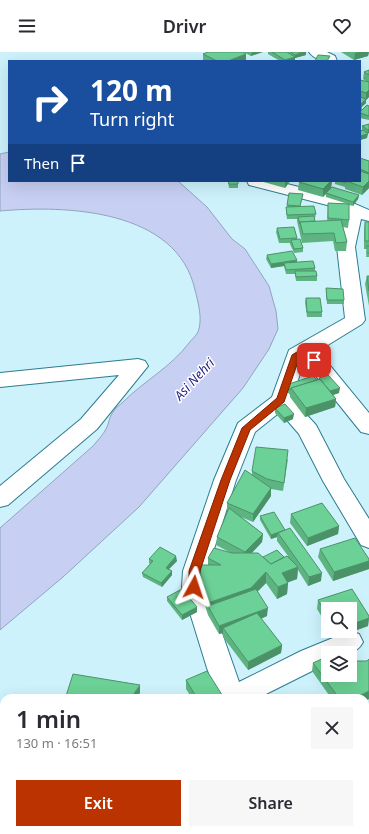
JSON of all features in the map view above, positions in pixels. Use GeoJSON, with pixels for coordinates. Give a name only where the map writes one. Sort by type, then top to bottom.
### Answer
{"type":"FeatureCollection","features":[{"type":"Feature","properties":{"kind":"street"},"geometry":{"type":"LineString","coordinates":[[316,52],[330,60]]}},
{"type":"Feature","properties":{"kind":"street"},"geometry":{"type":"LineString","coordinates":[[230,694],[220,668],[199,604],[194,587],[194,571],[225,480],[246,428],[281,400],[296,355],[355,320],[346,247],[363,211],[333,201],[299,186],[264,182]]}},
{"type":"Feature","properties":{"kind":"street"},"geometry":{"type":"LineString","coordinates":[[305,349],[369,426]]}},
{"type":"Feature","properties":{"kind":"street"},"geometry":{"type":"LineString","coordinates":[[0,380],[138,366],[89,424],[0,499]]}},
{"type":"Feature","properties":{"kind":"street"},"geometry":{"type":"LineString","coordinates":[[281,400],[308,430],[334,481],[369,539]]}},
{"type":"Feature","properties":{"kind":"street"},"geometry":{"type":"LineString","coordinates":[[240,694],[310,659],[350,642]]}},
{"type":"Feature","properties":{"kind":"water","name":"Asi Nehri"},"geometry":{"type":"Polygon","coordinates":[[[8,152],[8,182],[179,182],[207,207],[232,239],[245,249],[269,286],[276,311],[278,329],[269,349],[243,388],[139,507],[63,577],[0,630],[0,528],[93,446],[105,431],[115,409],[182,352],[198,332],[200,311],[195,290],[184,263],[166,243],[143,228],[116,218],[86,212],[56,209],[0,211],[0,154],[8,152]]]}},
{"type":"Feature","properties":{"kind":"building"},"geometry":{"type":"Polygon","coordinates":[[[208,52],[243,52],[246,54],[231,60],[215,60],[203,54],[208,52]]]}},
{"type":"Feature","properties":{"kind":"building"},"geometry":{"type":"Polygon","coordinates":[[[272,52],[287,52],[295,57],[285,60],[272,52]]]}},
{"type":"Feature","properties":{"kind":"building"},"geometry":{"type":"Polygon","coordinates":[[[291,52],[303,52],[295,55],[291,52]]]}},
{"type":"Feature","properties":{"kind":"building"},"geometry":{"type":"Polygon","coordinates":[[[318,55],[330,56],[328,60],[316,60],[318,55]]]}},
{"type":"Feature","properties":{"kind":"building"},"geometry":{"type":"Polygon","coordinates":[[[369,70],[369,75],[364,72],[369,70]]]}},
{"type":"Feature","properties":{"kind":"building"},"geometry":{"type":"Polygon","coordinates":[[[361,80],[369,82],[369,90],[366,93],[361,91],[361,80]]]}},
{"type":"Feature","properties":{"kind":"building"},"geometry":{"type":"Polygon","coordinates":[[[361,97],[366,99],[361,104],[361,97]]]}},
{"type":"Feature","properties":{"kind":"building"},"geometry":{"type":"Polygon","coordinates":[[[367,105],[369,106],[369,116],[361,113],[361,111],[367,105]]]}},
{"type":"Feature","properties":{"kind":"building"},"geometry":{"type":"Polygon","coordinates":[[[369,124],[368,130],[362,126],[369,124]]]}},
{"type":"Feature","properties":{"kind":"building"},"geometry":{"type":"Polygon","coordinates":[[[363,130],[368,134],[361,136],[361,131],[363,130]]]}},
{"type":"Feature","properties":{"kind":"building"},"geometry":{"type":"Polygon","coordinates":[[[361,158],[369,161],[369,173],[361,169],[361,158]]]}},
{"type":"Feature","properties":{"kind":"building"},"geometry":{"type":"Polygon","coordinates":[[[361,171],[369,174],[369,181],[363,187],[349,182],[361,182],[361,171]]]}},
{"type":"Feature","properties":{"kind":"building"},"geometry":{"type":"Polygon","coordinates":[[[228,182],[238,182],[238,184],[229,184],[228,182]]]}},
{"type":"Feature","properties":{"kind":"building"},"geometry":{"type":"Polygon","coordinates":[[[299,182],[330,182],[323,189],[299,182]]]}},
{"type":"Feature","properties":{"kind":"building"},"geometry":{"type":"Polygon","coordinates":[[[332,187],[359,195],[353,202],[326,193],[332,187]]]}},
{"type":"Feature","properties":{"kind":"building"},"geometry":{"type":"Polygon","coordinates":[[[289,193],[303,194],[300,206],[287,205],[289,193]]]}},
{"type":"Feature","properties":{"kind":"building"},"geometry":{"type":"Polygon","coordinates":[[[328,203],[349,204],[349,220],[328,218],[328,203]]]}},
{"type":"Feature","properties":{"kind":"building"},"geometry":{"type":"Polygon","coordinates":[[[314,206],[316,214],[287,215],[286,207],[314,206]]]}},
{"type":"Feature","properties":{"kind":"building"},"geometry":{"type":"Polygon","coordinates":[[[314,216],[315,221],[300,222],[300,224],[298,217],[314,216]]]}},
{"type":"Feature","properties":{"kind":"building"},"geometry":{"type":"Polygon","coordinates":[[[341,220],[347,242],[336,243],[334,233],[303,234],[300,222],[341,220]]]}},
{"type":"Feature","properties":{"kind":"building"},"geometry":{"type":"Polygon","coordinates":[[[365,222],[369,222],[369,241],[365,241],[365,222]]]}},
{"type":"Feature","properties":{"kind":"building"},"geometry":{"type":"Polygon","coordinates":[[[294,227],[297,238],[280,239],[277,228],[294,227]]]}},
{"type":"Feature","properties":{"kind":"building"},"geometry":{"type":"Polygon","coordinates":[[[300,239],[303,248],[294,249],[291,240],[300,239]]]}},
{"type":"Feature","properties":{"kind":"building"},"geometry":{"type":"Polygon","coordinates":[[[367,246],[369,246],[369,253],[367,253],[367,246]]]}},
{"type":"Feature","properties":{"kind":"building"},"geometry":{"type":"Polygon","coordinates":[[[292,251],[297,260],[271,264],[267,255],[292,251]]]}},
{"type":"Feature","properties":{"kind":"building"},"geometry":{"type":"Polygon","coordinates":[[[313,261],[315,268],[286,270],[284,263],[313,261]]]}},
{"type":"Feature","properties":{"kind":"building"},"geometry":{"type":"Polygon","coordinates":[[[295,271],[316,271],[317,276],[296,277],[295,271]]]}},
{"type":"Feature","properties":{"kind":"building"},"geometry":{"type":"Polygon","coordinates":[[[367,276],[369,276],[369,291],[367,276]]]}},
{"type":"Feature","properties":{"kind":"building"},"geometry":{"type":"Polygon","coordinates":[[[326,288],[343,289],[344,300],[327,300],[326,288]]]}},
{"type":"Feature","properties":{"kind":"building"},"geometry":{"type":"Polygon","coordinates":[[[306,298],[320,298],[322,312],[307,312],[306,298]]]}},
{"type":"Feature","properties":{"kind":"building"},"geometry":{"type":"Polygon","coordinates":[[[328,375],[340,388],[330,391],[319,378],[328,375]]]}},
{"type":"Feature","properties":{"kind":"building"},"geometry":{"type":"Polygon","coordinates":[[[313,376],[317,380],[291,388],[290,390],[286,385],[313,376]]]}},
{"type":"Feature","properties":{"kind":"building"},"geometry":{"type":"Polygon","coordinates":[[[320,379],[336,399],[306,408],[291,388],[320,379]]]}},
{"type":"Feature","properties":{"kind":"building"},"geometry":{"type":"Polygon","coordinates":[[[285,404],[294,414],[284,418],[275,408],[285,404]]]}},
{"type":"Feature","properties":{"kind":"building"},"geometry":{"type":"Polygon","coordinates":[[[256,447],[288,450],[284,483],[267,479],[252,471],[256,447]]]}},
{"type":"Feature","properties":{"kind":"building"},"geometry":{"type":"Polygon","coordinates":[[[245,470],[271,488],[253,514],[227,503],[245,470]]]}},
{"type":"Feature","properties":{"kind":"building"},"geometry":{"type":"Polygon","coordinates":[[[322,503],[339,526],[308,538],[291,514],[322,503]]]}},
{"type":"Feature","properties":{"kind":"building"},"geometry":{"type":"Polygon","coordinates":[[[229,508],[263,534],[245,552],[217,537],[229,508]]]}},
{"type":"Feature","properties":{"kind":"building"},"geometry":{"type":"Polygon","coordinates":[[[274,512],[285,530],[271,535],[260,516],[274,512]]]}},
{"type":"Feature","properties":{"kind":"building"},"geometry":{"type":"Polygon","coordinates":[[[290,528],[322,573],[309,577],[278,533],[290,528]]]}},
{"type":"Feature","properties":{"kind":"building"},"geometry":{"type":"Polygon","coordinates":[[[355,538],[369,561],[334,572],[320,549],[355,538]]]}},
{"type":"Feature","properties":{"kind":"building"},"geometry":{"type":"Polygon","coordinates":[[[160,547],[176,556],[166,568],[172,571],[161,583],[142,573],[153,561],[149,559],[160,547]]]}},
{"type":"Feature","properties":{"kind":"building"},"geometry":{"type":"Polygon","coordinates":[[[214,548],[232,553],[258,553],[271,564],[287,556],[298,567],[282,573],[288,583],[278,587],[266,572],[251,588],[208,603],[201,580],[200,565],[221,565],[208,558],[214,548]]]}},
{"type":"Feature","properties":{"kind":"building"},"geometry":{"type":"Polygon","coordinates":[[[277,550],[284,557],[271,564],[263,557],[277,550]]]}},
{"type":"Feature","properties":{"kind":"building"},"geometry":{"type":"Polygon","coordinates":[[[182,589],[197,607],[182,615],[167,597],[182,589]]]}},
{"type":"Feature","properties":{"kind":"building"},"geometry":{"type":"Polygon","coordinates":[[[256,589],[268,608],[219,626],[208,606],[256,589]]]}},
{"type":"Feature","properties":{"kind":"building"},"geometry":{"type":"Polygon","coordinates":[[[352,589],[369,618],[357,622],[357,602],[321,602],[321,605],[318,600],[352,589]]]}},
{"type":"Feature","properties":{"kind":"building"},"geometry":{"type":"Polygon","coordinates":[[[257,613],[282,645],[248,662],[223,628],[257,613]]]}},
{"type":"Feature","properties":{"kind":"building"},"geometry":{"type":"Polygon","coordinates":[[[321,659],[321,674],[313,663],[321,659]]]}},
{"type":"Feature","properties":{"kind":"building"},"geometry":{"type":"Polygon","coordinates":[[[369,659],[369,691],[363,694],[336,694],[327,682],[357,682],[357,661],[367,661],[369,659]]]}},
{"type":"Feature","properties":{"kind":"building"},"geometry":{"type":"Polygon","coordinates":[[[207,671],[221,694],[195,694],[186,680],[207,671]]]}},
{"type":"Feature","properties":{"kind":"building"},"geometry":{"type":"Polygon","coordinates":[[[73,674],[140,685],[134,694],[67,694],[73,674]]]}},
{"type":"Feature","properties":{"kind":"route"},"geometry":{"type":"LineString","coordinates":[[194,587],[194,571],[225,480],[246,428],[281,400],[296,355],[305,349],[314,360]]}}]}
